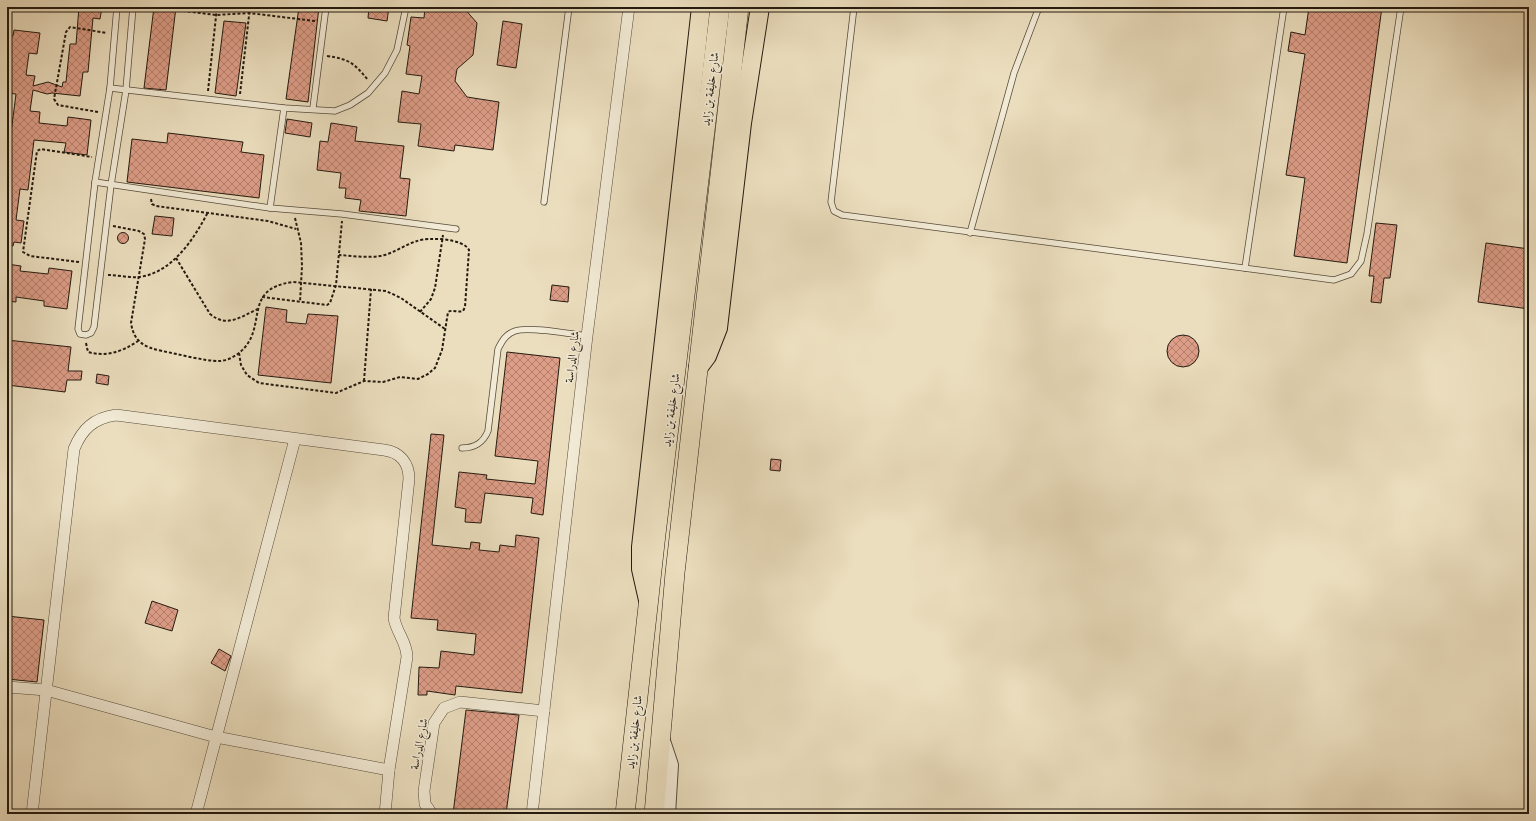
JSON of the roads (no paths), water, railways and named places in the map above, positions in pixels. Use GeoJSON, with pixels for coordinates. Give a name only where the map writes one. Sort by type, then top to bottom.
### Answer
{"type":"FeatureCollection","features":[{"type":"Feature","properties":{"kind":"highway","name":"شارع خليفة بن زايد"},"geometry":{"type":"LineString","coordinates":[[625,814],[648,601],[720,7]]}},
{"type":"Feature","properties":{"kind":"highway","name":"شارع خليفة بن زايد"},"geometry":{"type":"LineString","coordinates":[[654,814],[675,573],[739,7]]}},
{"type":"Feature","properties":{"kind":"main road"},"geometry":{"type":"LineString","coordinates":[[648,601],[641,569],[640,547],[701,7]]}},
{"type":"Feature","properties":{"kind":"main road"},"geometry":{"type":"LineString","coordinates":[[698,368],[707,356],[718,328],[742,123],[760,7]]}},
{"type":"Feature","properties":{"kind":"street","name":"شارع الدراسة"},"geometry":{"type":"LineString","coordinates":[[532,814],[587,336],[630,7]]}},
{"type":"Feature","properties":{"kind":"street"},"geometry":{"type":"LineString","coordinates":[[32,814],[74,449],[78,438],[94,421],[104,417],[116,415],[391,451],[403,459],[407,465],[409,480],[394,618],[405,643],[407,657],[389,770],[385,814]]}},
{"type":"Feature","properties":{"kind":"street"},"geometry":{"type":"LineString","coordinates":[[196,814],[295,439]]}},
{"type":"Feature","properties":{"kind":"street"},"geometry":{"type":"LineString","coordinates":[[7,687],[46,690],[216,737],[389,770]]}},
{"type":"Feature","properties":{"kind":"street","name":"شارع الدراسة"},"geometry":{"type":"LineString","coordinates":[[432,814],[425,804],[424,791],[434,723],[444,708],[460,702],[544,711]]}},
{"type":"Feature","properties":{"kind":"street"},"geometry":{"type":"LineString","coordinates":[[661,737],[671,765],[668,814]]}},
{"type":"Feature","properties":{"kind":"lane"},"geometry":{"type":"LineString","coordinates":[[117,7],[113,34],[110,88],[98,158],[78,330],[80,334],[86,335],[91,333],[94,327],[111,185],[126,90],[134,7]]}},
{"type":"Feature","properties":{"kind":"lane"},"geometry":{"type":"LineString","coordinates":[[313,108],[326,7]]}},
{"type":"Feature","properties":{"kind":"lane"},"geometry":{"type":"LineString","coordinates":[[110,88],[284,108],[313,108],[335,111],[350,105],[368,93],[385,72],[397,50],[406,7]]}},
{"type":"Feature","properties":{"kind":"lane"},"geometry":{"type":"LineString","coordinates":[[544,202],[569,7]]}},
{"type":"Feature","properties":{"kind":"lane"},"geometry":{"type":"LineString","coordinates":[[854,7],[831,202],[834,211],[842,216],[1334,280],[1351,274],[1361,261],[1367,234],[1401,7]]}},
{"type":"Feature","properties":{"kind":"lane"},"geometry":{"type":"LineString","coordinates":[[970,233],[1014,73],[1039,7]]}},
{"type":"Feature","properties":{"kind":"lane"},"geometry":{"type":"LineString","coordinates":[[1245,268],[1284,7]]}},
{"type":"Feature","properties":{"kind":"lane"},"geometry":{"type":"LineString","coordinates":[[270,208],[284,108]]}},
{"type":"Feature","properties":{"kind":"lane"},"geometry":{"type":"LineString","coordinates":[[95,182],[270,208],[342,214],[456,229]]}},
{"type":"Feature","properties":{"kind":"lane"},"geometry":{"type":"LineString","coordinates":[[462,448],[475,446],[481,442],[488,431],[498,349],[505,337],[510,333],[522,330],[587,336]]}}]}
